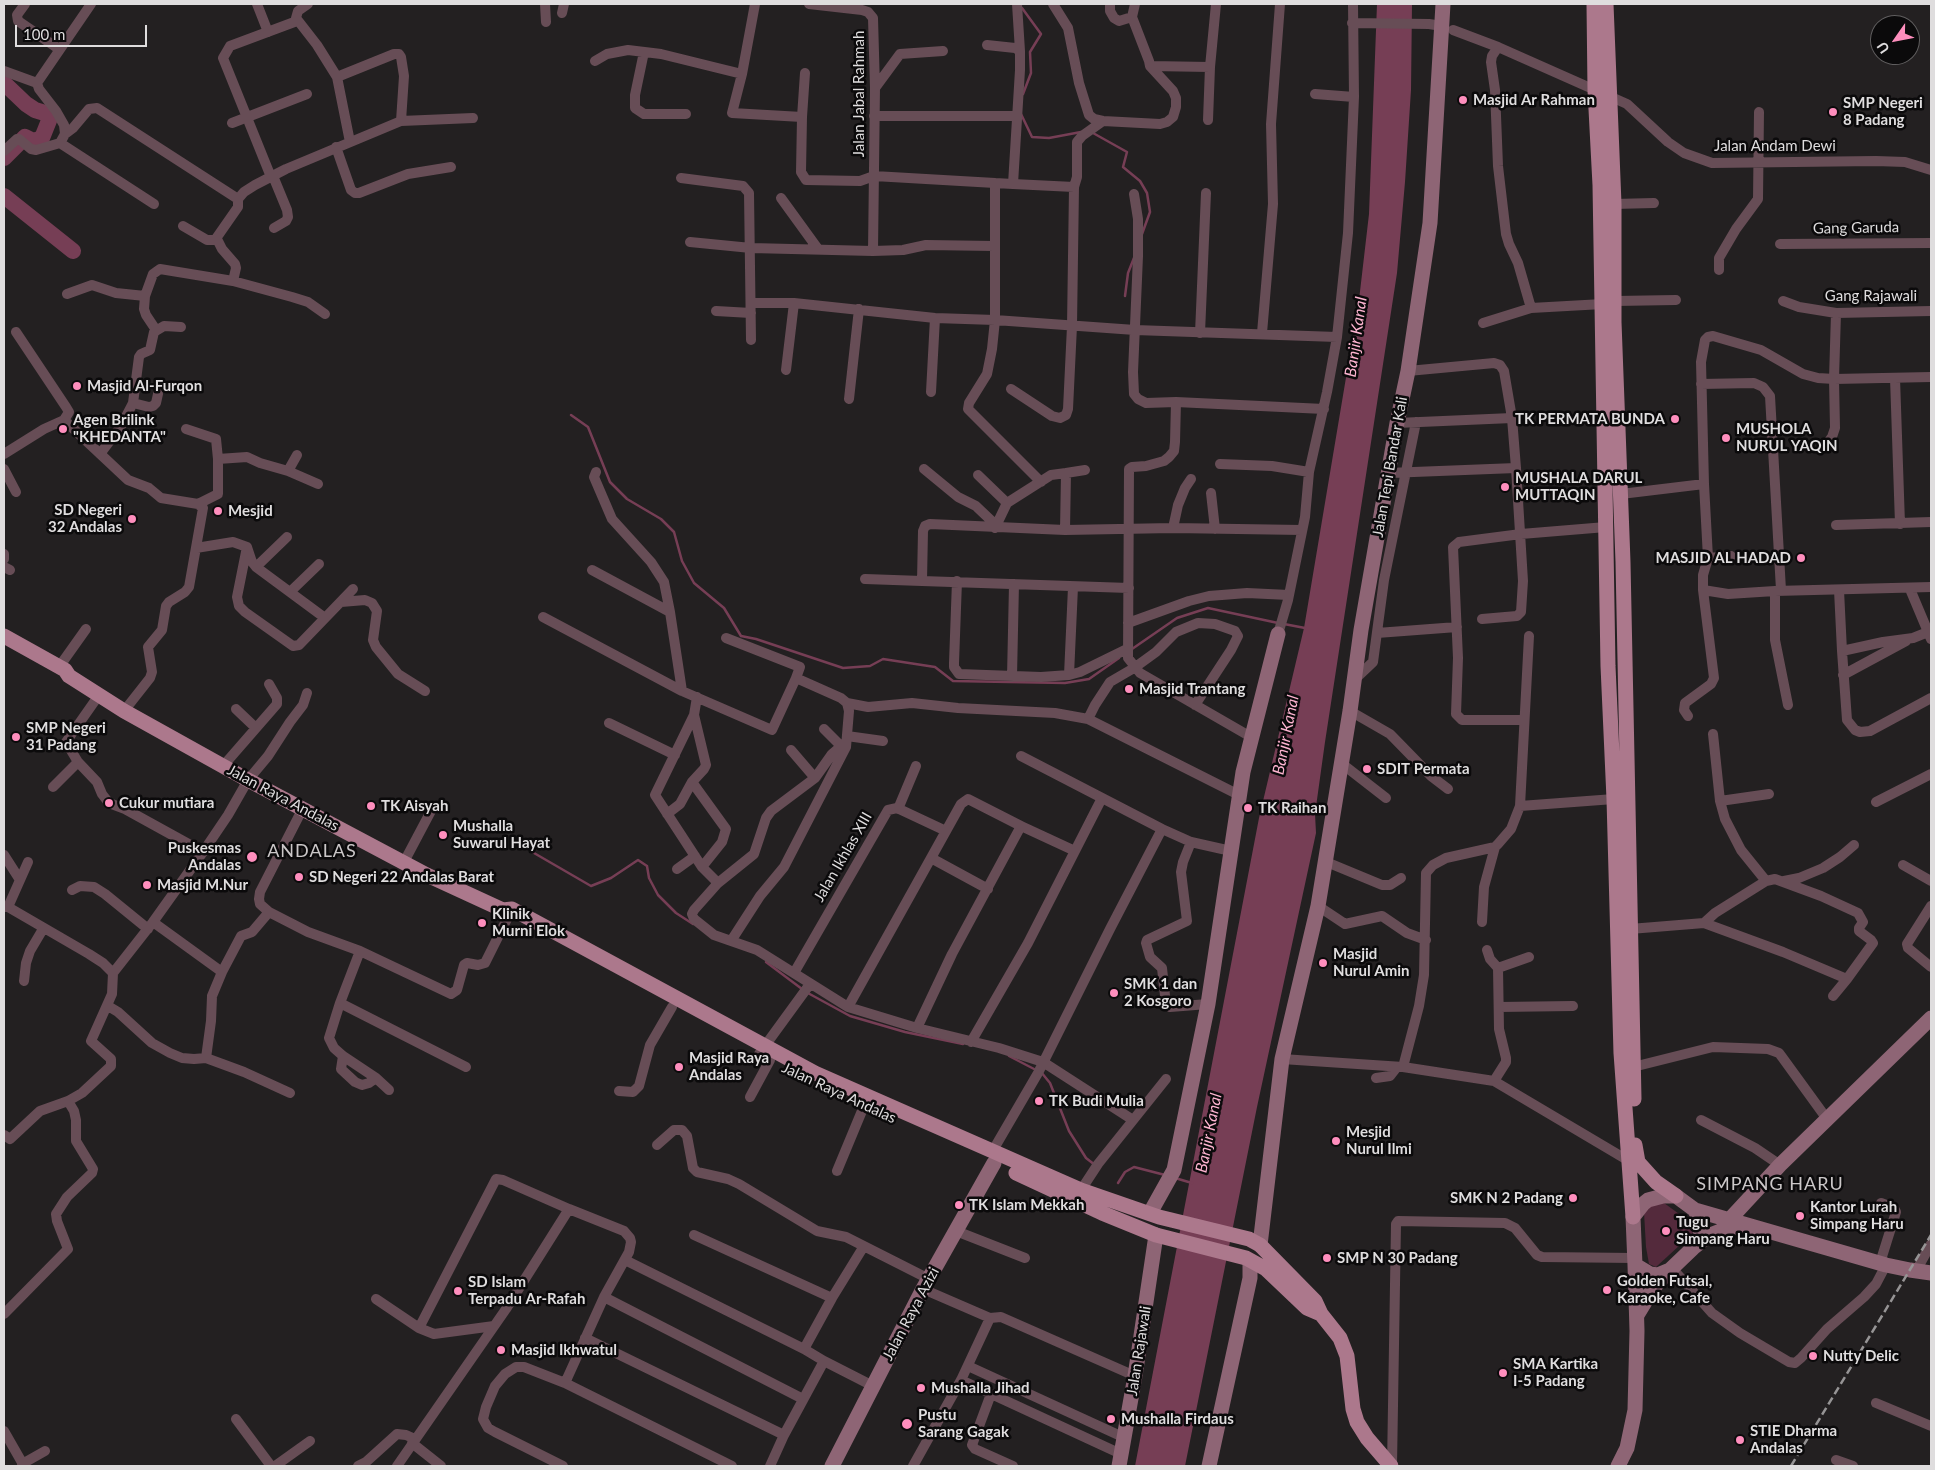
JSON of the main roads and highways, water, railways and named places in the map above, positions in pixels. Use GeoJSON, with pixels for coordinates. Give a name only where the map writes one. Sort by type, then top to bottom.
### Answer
{"type":"FeatureCollection","features":[{"type":"Feature","properties":{"kind":"main road"},"geometry":{"type":"LineString","coordinates":[[1594,4],[1602,93],[1607,185],[1610,385],[1606,527],[1608,645],[1614,799],[1621,836],[1630,929],[1636,1148],[1633,1217]]}},
{"type":"Feature","properties":{"kind":"main road"},"geometry":{"type":"LineString","coordinates":[[1602,93],[1606,4]]}},
{"type":"Feature","properties":{"kind":"main road"},"geometry":{"type":"LineString","coordinates":[[1607,185],[1614,204],[1609,302]]}},
{"type":"Feature","properties":{"kind":"main road"},"geometry":{"type":"LineString","coordinates":[[1610,385],[1621,494],[1624,644],[1621,836],[1621,1052],[1634,1162],[1656,1182],[1676,1196]]}},
{"type":"Feature","properties":{"kind":"main road","name":"Jalan Raya Andalas"},"geometry":{"type":"LineString","coordinates":[[4,636],[124,711],[248,780],[404,862],[508,912],[765,1053],[809,1080],[864,1106],[919,1125]]}},
{"type":"Feature","properties":{"kind":"main road","name":"Jalan Raya Andalas"},"geometry":{"type":"LineString","coordinates":[[4,644],[62,676],[64,672]]}},
{"type":"Feature","properties":{"kind":"main road"},"geometry":{"type":"LineString","coordinates":[[1608,645],[1624,644]]}},
{"type":"Feature","properties":{"kind":"main road","name":"Jalan Raya Andalas"},"geometry":{"type":"LineString","coordinates":[[591,957],[672,1007],[765,1053],[815,1073],[919,1125],[1078,1195],[1254,1242],[1315,1301],[1321,1314]]}},
{"type":"Feature","properties":{"kind":"main road","name":"Jalan Raya Andalas"},"geometry":{"type":"LineString","coordinates":[[1078,1195],[1102,1213],[1160,1236],[1248,1260],[1266,1269],[1307,1308],[1321,1314]]}},
{"type":"Feature","properties":{"kind":"main road"},"geometry":{"type":"LineString","coordinates":[[1321,1314],[1335,1330],[1344,1347],[1348,1364],[1353,1409],[1357,1422],[1367,1438],[1391,1466]]}},
{"type":"Feature","properties":{"kind":"water","name":"Banjir Kanal"},"geometry":{"type":"Polygon","coordinates":[[[1377,4],[1412,4],[1411,90],[1405,182],[1397,273],[1325,742],[1315,814],[1316,833],[1257,1107],[1185,1466],[1135,1466],[1259,818],[1304,628],[1359,300],[1369,214],[1377,4]]]}},
{"type":"Feature","properties":{"kind":"waterway"},"geometry":{"type":"LineString","coordinates":[[1022,8],[1041,34],[1030,52],[1031,73],[1023,94]]}},
{"type":"Feature","properties":{"kind":"waterway"},"geometry":{"type":"LineString","coordinates":[[4,83],[26,104],[35,110],[48,114],[50,118],[42,138],[33,141],[25,137],[4,158]]}},
{"type":"Feature","properties":{"kind":"waterway"},"geometry":{"type":"LineString","coordinates":[[1021,114],[1032,137],[1049,138],[1081,132]]}},
{"type":"Feature","properties":{"kind":"waterway"},"geometry":{"type":"LineString","coordinates":[[1093,133],[1127,152],[1123,167],[1140,181],[1147,193],[1150,212],[1142,234]]}},
{"type":"Feature","properties":{"kind":"waterway"},"geometry":{"type":"LineString","coordinates":[[4,196],[73,251]]}},
{"type":"Feature","properties":{"kind":"waterway"},"geometry":{"type":"LineString","coordinates":[[1125,296],[1128,273],[1134,258]]}},
{"type":"Feature","properties":{"kind":"waterway"},"geometry":{"type":"LineString","coordinates":[[571,415],[588,427],[610,482],[627,499],[661,519],[674,532],[682,561],[694,583],[724,608],[741,636],[756,639],[843,668],[870,666],[883,659],[935,667],[953,681],[1065,683],[1089,679],[1119,658]]}},
{"type":"Feature","properties":{"kind":"waterway"},"geometry":{"type":"LineString","coordinates":[[1132,649],[1177,618],[1208,608],[1278,623]]}},
{"type":"Feature","properties":{"kind":"waterway"},"geometry":{"type":"LineString","coordinates":[[1284,624],[1305,628]]}},
{"type":"Feature","properties":{"kind":"waterway"},"geometry":{"type":"LineString","coordinates":[[526,843],[534,853],[591,886],[611,878],[638,860],[647,866],[649,878],[658,895],[676,913],[693,924]]}},
{"type":"Feature","properties":{"kind":"waterway"},"geometry":{"type":"LineString","coordinates":[[766,962],[802,989]]}},
{"type":"Feature","properties":{"kind":"waterway"},"geometry":{"type":"LineString","coordinates":[[806,992],[850,1016],[905,1032],[963,1044]]}},
{"type":"Feature","properties":{"kind":"waterway"},"geometry":{"type":"LineString","coordinates":[[1009,1056],[1036,1070]]}},
{"type":"Feature","properties":{"kind":"waterway"},"geometry":{"type":"LineString","coordinates":[[1041,1072],[1050,1083],[1069,1131],[1086,1158],[1095,1165]]}},
{"type":"Feature","properties":{"kind":"waterway"},"geometry":{"type":"LineString","coordinates":[[1118,1183],[1125,1172],[1134,1167],[1165,1175]]}},
{"type":"Feature","properties":{"kind":"waterway"},"geometry":{"type":"LineString","coordinates":[[1175,1178],[1192,1183]]}},
{"type":"Feature","properties":{"kind":"railway"},"geometry":{"type":"LineString","coordinates":[[1791,1466],[1931,1235]]}},
{"type":"Feature","properties":{"kind":"place","name":"Masjid Ar Rahman"},"geometry":{"type":"Point","coordinates":[1463,100]}},
{"type":"Feature","properties":{"kind":"place","name":"SMP Negeri 8 Padang"},"geometry":{"type":"Point","coordinates":[1833,112]}},
{"type":"Feature","properties":{"kind":"place","name":"Masjid Al-Furqon"},"geometry":{"type":"Point","coordinates":[77,386]}},
{"type":"Feature","properties":{"kind":"place","name":"TK PERMATA BUNDA"},"geometry":{"type":"Point","coordinates":[1675,419]}},
{"type":"Feature","properties":{"kind":"place","name":"Agen Brilink \"KHEDANTA\""},"geometry":{"type":"Point","coordinates":[63,429]}},
{"type":"Feature","properties":{"kind":"place","name":"MUSHOLA NURUL YAQIN"},"geometry":{"type":"Point","coordinates":[1726,438]}},
{"type":"Feature","properties":{"kind":"place","name":"MUSHALA DARUL MUTTAQIN"},"geometry":{"type":"Point","coordinates":[1505,487]}},
{"type":"Feature","properties":{"kind":"place","name":"Mesjid"},"geometry":{"type":"Point","coordinates":[218,511]}},
{"type":"Feature","properties":{"kind":"place","name":"SD Negeri 32 Andalas"},"geometry":{"type":"Point","coordinates":[132,519]}},
{"type":"Feature","properties":{"kind":"place","name":"MASJID AL HADAD"},"geometry":{"type":"Point","coordinates":[1801,558]}},
{"type":"Feature","properties":{"kind":"place","name":"Masjid Trantang"},"geometry":{"type":"Point","coordinates":[1129,689]}},
{"type":"Feature","properties":{"kind":"place","name":"SMP Negeri 31 Padang"},"geometry":{"type":"Point","coordinates":[16,737]}},
{"type":"Feature","properties":{"kind":"place","name":"SDIT Permata"},"geometry":{"type":"Point","coordinates":[1367,769]}},
{"type":"Feature","properties":{"kind":"place","name":"Cukur mutiara"},"geometry":{"type":"Point","coordinates":[109,803]}},
{"type":"Feature","properties":{"kind":"place","name":"TK Aisyah"},"geometry":{"type":"Point","coordinates":[371,806]}},
{"type":"Feature","properties":{"kind":"place","name":"TK Raihan"},"geometry":{"type":"Point","coordinates":[1248,808]}},
{"type":"Feature","properties":{"kind":"place","name":"Mushalla Suwarul Hayat"},"geometry":{"type":"Point","coordinates":[443,835]}},
{"type":"Feature","properties":{"kind":"place","name":"Puskesmas Andalas"},"geometry":{"type":"Point","coordinates":[252,857]}},
{"type":"Feature","properties":{"kind":"place","name":"SD Negeri 22 Andalas Barat"},"geometry":{"type":"Point","coordinates":[299,877]}},
{"type":"Feature","properties":{"kind":"place","name":"Masjid M.Nur"},"geometry":{"type":"Point","coordinates":[147,885]}},
{"type":"Feature","properties":{"kind":"place","name":"Klinik Murni Elok"},"geometry":{"type":"Point","coordinates":[482,923]}},
{"type":"Feature","properties":{"kind":"place","name":"Masjid Nurul Amin"},"geometry":{"type":"Point","coordinates":[1323,963]}},
{"type":"Feature","properties":{"kind":"place","name":"SMK 1 dan 2 Kosgoro"},"geometry":{"type":"Point","coordinates":[1114,993]}},
{"type":"Feature","properties":{"kind":"place","name":"Masjid Raya Andalas"},"geometry":{"type":"Point","coordinates":[679,1067]}},
{"type":"Feature","properties":{"kind":"place","name":"TK Budi Mulia"},"geometry":{"type":"Point","coordinates":[1039,1101]}},
{"type":"Feature","properties":{"kind":"place","name":"Mesjid Nurul Ilmi"},"geometry":{"type":"Point","coordinates":[1336,1141]}},
{"type":"Feature","properties":{"kind":"place","name":"SMK N 2 Padang"},"geometry":{"type":"Point","coordinates":[1573,1198]}},
{"type":"Feature","properties":{"kind":"place","name":"TK Islam Mekkah"},"geometry":{"type":"Point","coordinates":[959,1205]}},
{"type":"Feature","properties":{"kind":"place","name":"Kantor Lurah Simpang Haru"},"geometry":{"type":"Point","coordinates":[1800,1216]}},
{"type":"Feature","properties":{"kind":"place","name":"Tugu Simpang Haru"},"geometry":{"type":"Point","coordinates":[1666,1231]}},
{"type":"Feature","properties":{"kind":"place","name":"SMP N 30 Padang"},"geometry":{"type":"Point","coordinates":[1327,1258]}},
{"type":"Feature","properties":{"kind":"place","name":"Golden Futsal, Karaoke, Cafe"},"geometry":{"type":"Point","coordinates":[1607,1290]}},
{"type":"Feature","properties":{"kind":"place","name":"SD Islam Terpadu Ar-Rafah"},"geometry":{"type":"Point","coordinates":[458,1291]}},
{"type":"Feature","properties":{"kind":"place","name":"Masjid Ikhwatul"},"geometry":{"type":"Point","coordinates":[501,1350]}},
{"type":"Feature","properties":{"kind":"place","name":"Nutty Delic"},"geometry":{"type":"Point","coordinates":[1813,1356]}},
{"type":"Feature","properties":{"kind":"place","name":"SMA Kartika I-5 Padang"},"geometry":{"type":"Point","coordinates":[1503,1373]}},
{"type":"Feature","properties":{"kind":"place","name":"Mushalla Jihad"},"geometry":{"type":"Point","coordinates":[921,1388]}},
{"type":"Feature","properties":{"kind":"place","name":"Mushalla Firdaus"},"geometry":{"type":"Point","coordinates":[1111,1419]}},
{"type":"Feature","properties":{"kind":"place","name":"Pustu Sarang Gagak"},"geometry":{"type":"Point","coordinates":[907,1424]}},
{"type":"Feature","properties":{"kind":"place","name":"STIE Dharma Andalas"},"geometry":{"type":"Point","coordinates":[1740,1440]}},
{"type":"Feature","properties":{"kind":"district","name":"ANDALAS"},"geometry":{"type":"Point","coordinates":[312,851]}},
{"type":"Feature","properties":{"kind":"district","name":"SIMPANG HARU"},"geometry":{"type":"Point","coordinates":[1770,1184]}}]}
